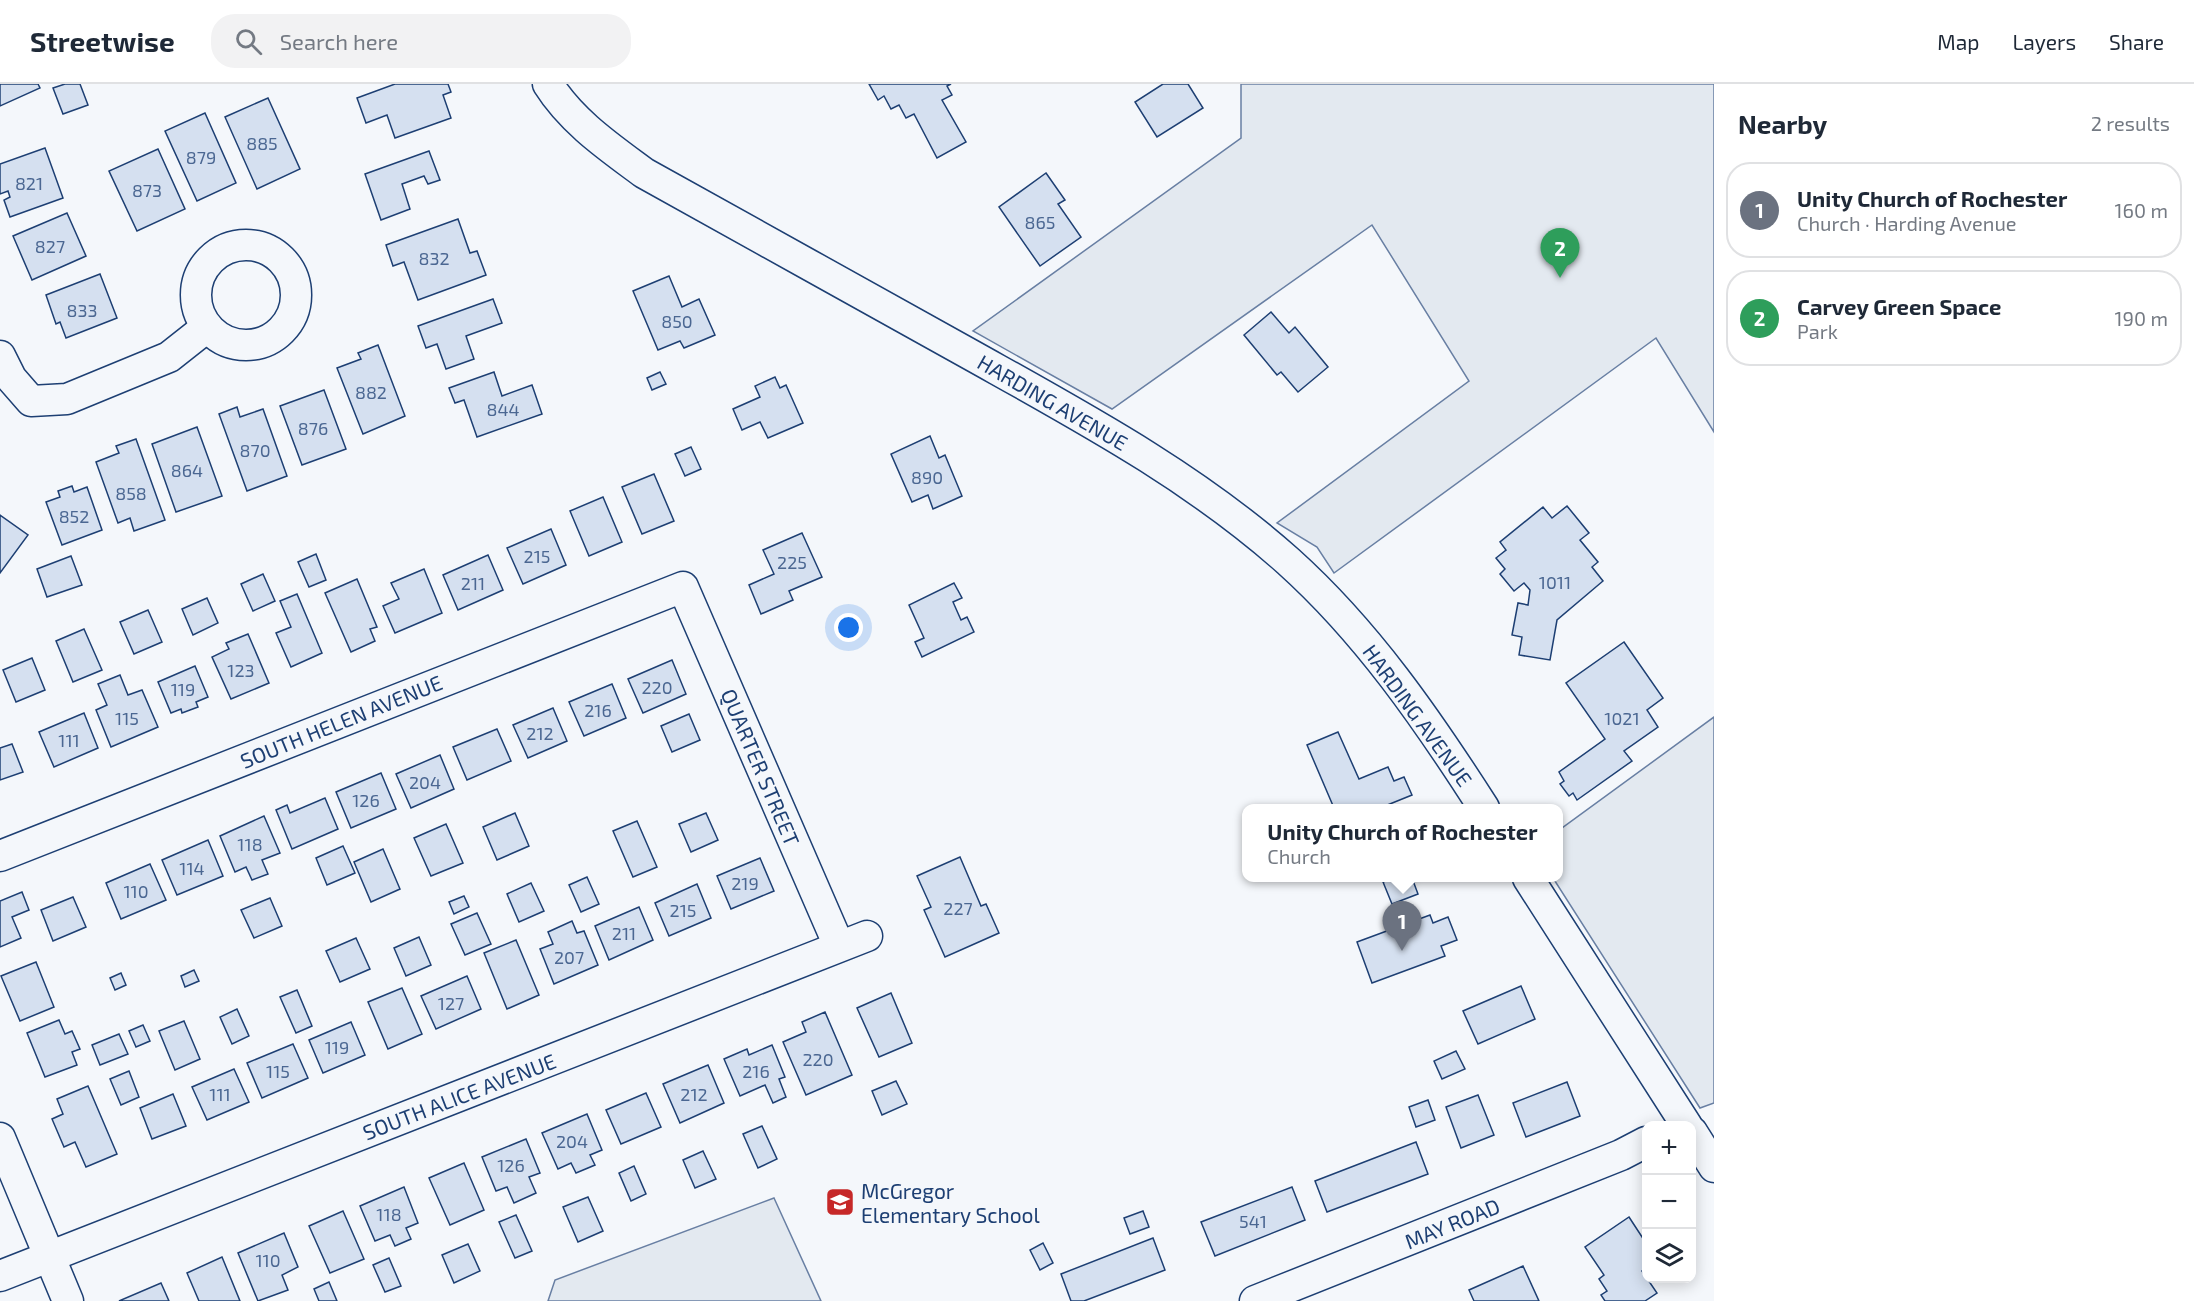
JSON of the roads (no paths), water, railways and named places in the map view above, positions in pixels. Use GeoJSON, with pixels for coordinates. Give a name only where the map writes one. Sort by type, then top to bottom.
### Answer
{"type":"FeatureCollection","features":[{"type":"Feature","properties":{"kind":"street","name":"HARDING AVENUE"},"geometry":{"type":"LineString","coordinates":[[548,84],[577,120],[644,173],[1033,389],[1165,467],[1225,510],[1288,561],[1347,620],[1402,686],[1481,804]]}},
{"type":"Feature","properties":{"kind":"street"},"geometry":{"type":"LineString","coordinates":[[0,356],[11,378],[31,401],[67,399],[169,357],[207,327]]}},
{"type":"Feature","properties":{"kind":"street","name":"SOUTH HELEN AVENUE"},"geometry":{"type":"LineString","coordinates":[[0,856],[683,587]]}},
{"type":"Feature","properties":{"kind":"street","name":"QUARTER STREET"},"geometry":{"type":"LineString","coordinates":[[683,587],[839,946]]}},
{"type":"Feature","properties":{"kind":"street"},"geometry":{"type":"LineString","coordinates":[[1531,882],[1680,1121]]}},
{"type":"Feature","properties":{"kind":"street","name":"SOUTH ALICE AVENUE"},"geometry":{"type":"LineString","coordinates":[[0,1276],[867,936]]}},
{"type":"Feature","properties":{"kind":"street"},"geometry":{"type":"LineString","coordinates":[[0,1138],[68,1301]]}},
{"type":"Feature","properties":{"kind":"street"},"geometry":{"type":"LineString","coordinates":[[1696,1143],[1714,1167]]}},
{"type":"Feature","properties":{"kind":"street","name":"MAY ROAD"},"geometry":{"type":"LineString","coordinates":[[1255,1301],[1621,1155],[1642,1144]]}},
{"type":"Feature","properties":{"kind":"place","name":"Carvey Green Space"},"geometry":{"type":"Point","coordinates":[1560,278]}},
{"type":"Feature","properties":{"kind":"place","name":"Unity Church of Rochester"},"geometry":{"type":"Point","coordinates":[1402,951]}},
{"type":"Feature","properties":{"kind":"place","name":"McGregor Elementary School"},"geometry":{"type":"Point","coordinates":[840,1202]}}]}
